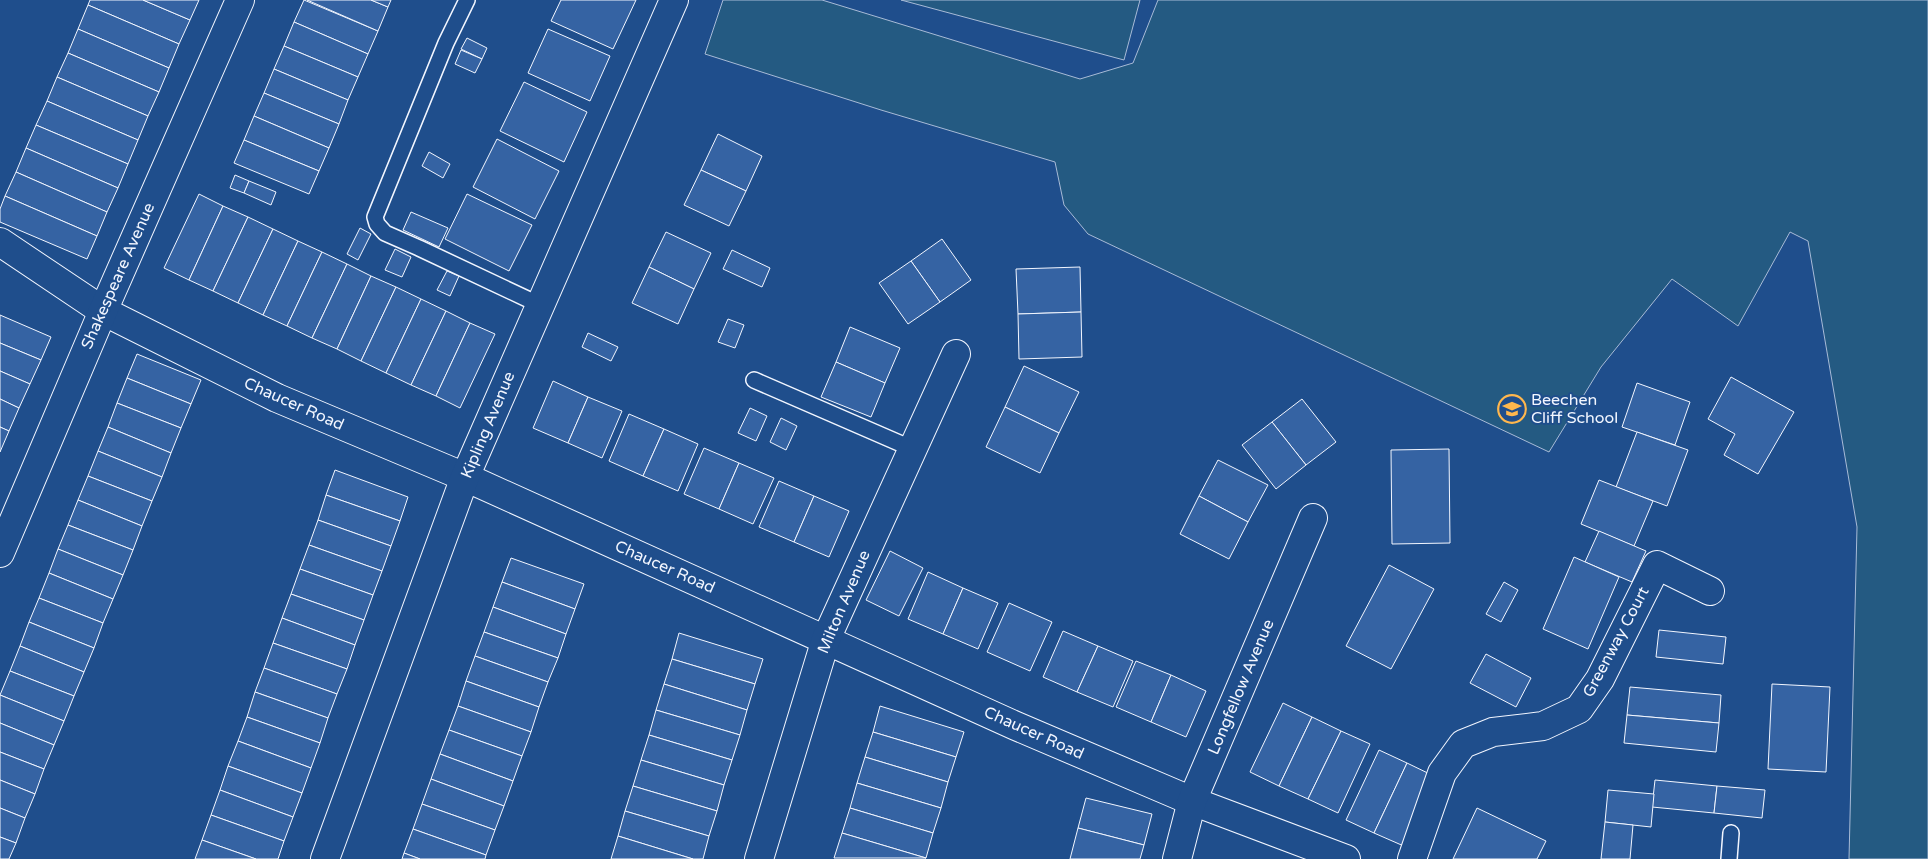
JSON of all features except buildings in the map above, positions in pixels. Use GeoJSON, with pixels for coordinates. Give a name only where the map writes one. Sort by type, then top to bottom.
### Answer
{"type":"FeatureCollection","features":[{"type":"Feature","properties":{"kind":"street","name":"Shakespeare Avenue"},"geometry":{"type":"LineString","coordinates":[[0,553],[103,311],[240,0]]}},
{"type":"Feature","properties":{"kind":"street","name":"Kipling Avenue"},"geometry":{"type":"LineString","coordinates":[[326,859],[465,477],[674,0]]}},
{"type":"Feature","properties":{"kind":"street","name":"Chaucer Road"},"geometry":{"type":"LineString","coordinates":[[0,242],[103,311],[277,398],[465,477],[1016,726],[1192,801],[1346,859]]}},
{"type":"Feature","properties":{"kind":"street","name":"Milton Avenue"},"geometry":{"type":"LineString","coordinates":[[759,859],[826,639],[956,354]]}},
{"type":"Feature","properties":{"kind":"street","name":"Longfellow Avenue"},"geometry":{"type":"LineString","coordinates":[[1177,859],[1192,801],[1313,518]]}},
{"type":"Feature","properties":{"kind":"street","name":"Greenway Court"},"geometry":{"type":"LineString","coordinates":[[1412,859],[1442,773],[1463,744],[1493,732],[1544,726],[1578,709],[1600,679],[1657,565],[1710,591]]}},
{"type":"Feature","properties":{"kind":"lane"},"geometry":{"type":"LineString","coordinates":[[467,0],[446,43],[375,217],[377,224],[385,234],[540,305]]}},
{"type":"Feature","properties":{"kind":"lane"},"geometry":{"type":"LineString","coordinates":[[754,380],[913,449]]}},
{"type":"Feature","properties":{"kind":"lane"},"geometry":{"type":"LineString","coordinates":[[1729,859],[1731,833]]}},
{"type":"Feature","properties":{"kind":"shaded area","name":"Beechen Cliff School"},"geometry":{"type":"Polygon","coordinates":[[[723,0],[822,0],[1080,79],[1133,63],[1158,0],[1928,0],[1928,859],[1849,859],[1857,527],[1808,241],[1790,232],[1738,326],[1672,279],[1601,367],[1549,452],[1088,234],[1064,205],[1055,162],[881,110],[705,54],[723,0]]]}},
{"type":"Feature","properties":{"kind":"shaded area"},"geometry":{"type":"Polygon","coordinates":[[[901,0],[1140,0],[1124,60],[901,0]]]}},
{"type":"Feature","properties":{"kind":"place","name":"Beechen Cliff School"},"geometry":{"type":"Point","coordinates":[1512,409]}}]}
